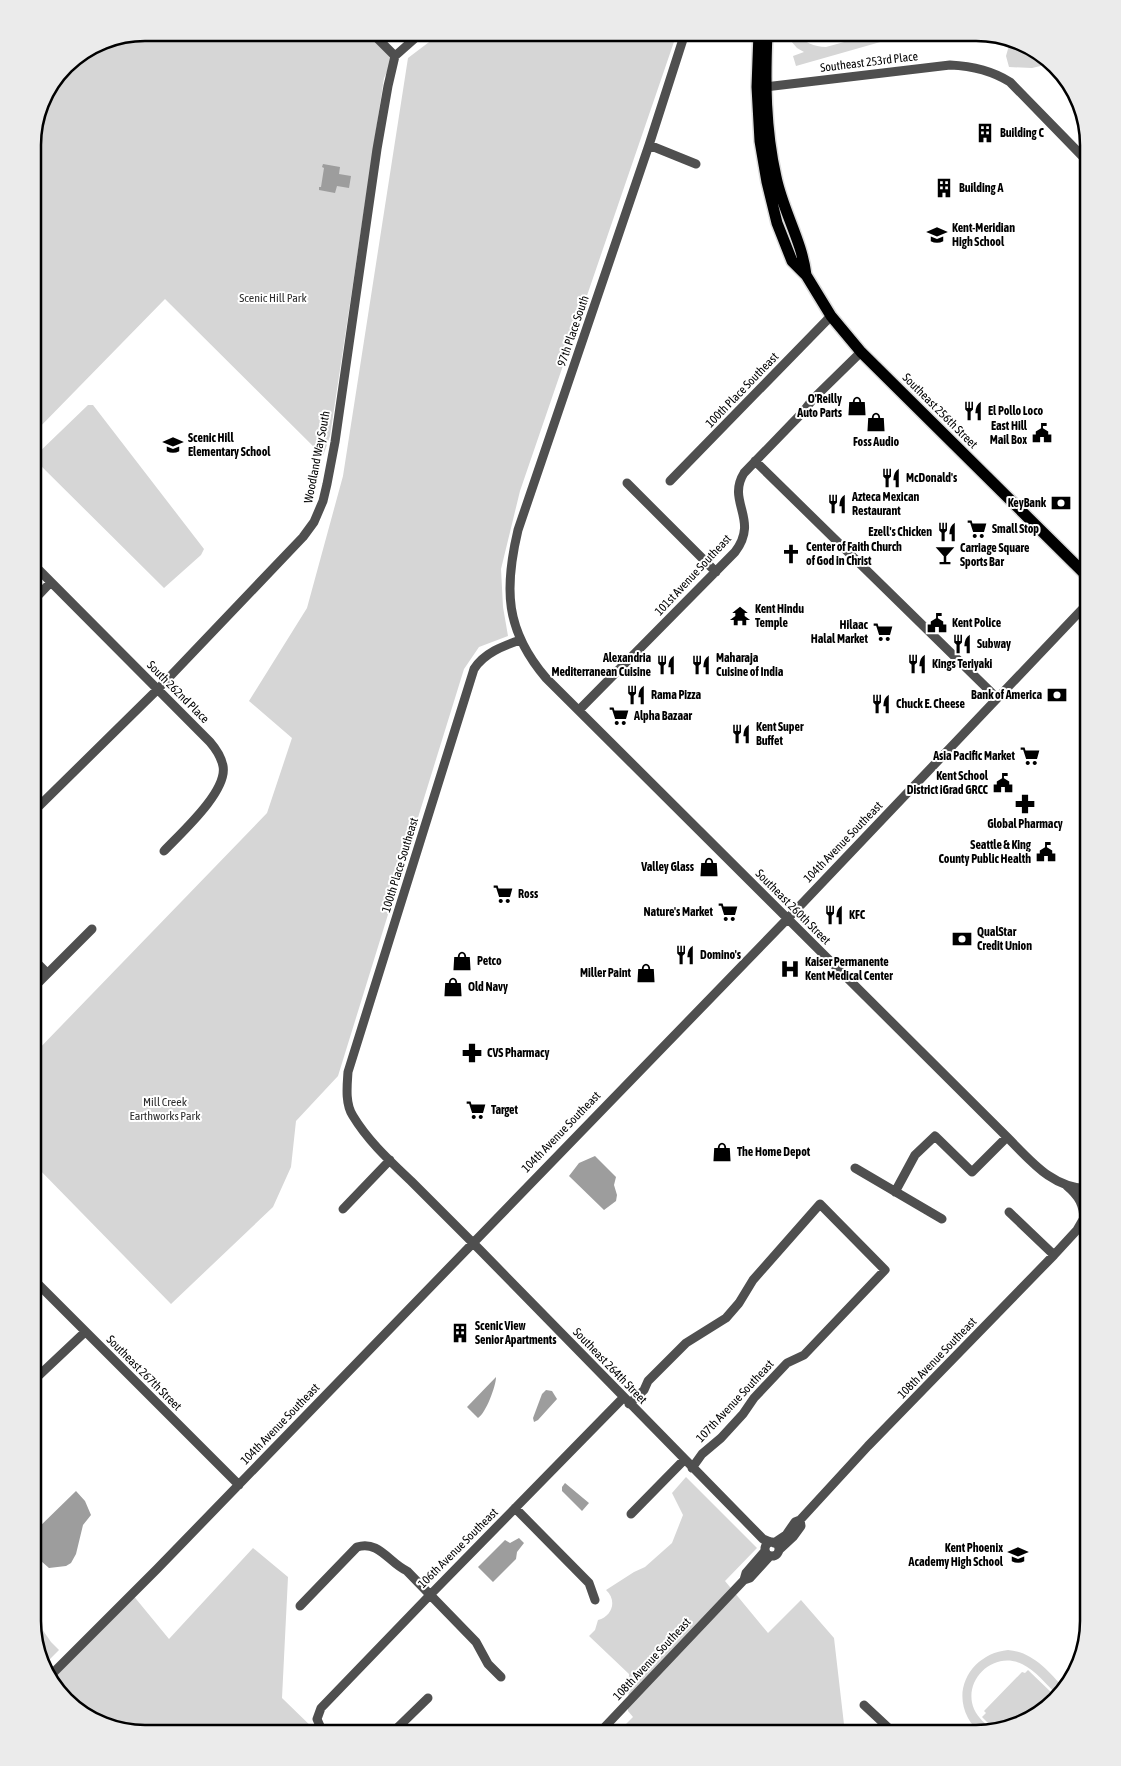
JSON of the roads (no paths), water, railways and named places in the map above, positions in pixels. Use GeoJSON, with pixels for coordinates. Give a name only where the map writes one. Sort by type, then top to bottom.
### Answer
{"type":"FeatureCollection","features":[{"type":"Feature","properties":{"kind":"main road"},"geometry":{"type":"LineString","coordinates":[[759,41],[761,87]]}},
{"type":"Feature","properties":{"kind":"main road"},"geometry":{"type":"LineString","coordinates":[[761,87],[766,41]]}},
{"type":"Feature","properties":{"kind":"main road","name":"Southeast 256th Street"},"geometry":{"type":"LineString","coordinates":[[761,87],[760,141],[767,182],[778,223],[792,261],[806,275],[831,316],[861,352],[1080,569]]}},
{"type":"Feature","properties":{"kind":"street"},"geometry":{"type":"LineString","coordinates":[[380,41],[395,56],[412,41]]}},
{"type":"Feature","properties":{"kind":"street","name":"97th Place South"},"geometry":{"type":"LineString","coordinates":[[520,640],[514,624],[510,603],[509,581],[518,530],[649,146],[682,41]]}},
{"type":"Feature","properties":{"kind":"street","name":"Woodland Way South"},"geometry":{"type":"LineString","coordinates":[[41,802],[158,689],[303,537],[314,522],[323,501],[334,442],[377,149],[395,56]]}},
{"type":"Feature","properties":{"kind":"street","name":"Southeast 253rd Place"},"geometry":{"type":"LineString","coordinates":[[761,87],[950,65],[969,66],[995,73],[1010,82],[1080,154]]}},
{"type":"Feature","properties":{"kind":"street"},"geometry":{"type":"LineString","coordinates":[[649,146],[696,164]]}},
{"type":"Feature","properties":{"kind":"street","name":"100th Place Southeast"},"geometry":{"type":"LineString","coordinates":[[670,481],[831,316]]}},
{"type":"Feature","properties":{"kind":"street","name":"101st Avenue Southeast"},"geometry":{"type":"LineString","coordinates":[[579,710],[735,552],[743,540],[746,526],[740,501],[740,484],[744,473],[803,412],[813,399],[861,352]]}},
{"type":"Feature","properties":{"kind":"street"},"geometry":{"type":"LineString","coordinates":[[755,461],[997,698]]}},
{"type":"Feature","properties":{"kind":"street"},"geometry":{"type":"LineString","coordinates":[[627,483],[716,572]]}},
{"type":"Feature","properties":{"kind":"street","name":"South 262nd Place"},"geometry":{"type":"LineString","coordinates":[[41,572],[210,742],[218,753],[224,771],[220,786],[212,798],[164,851]]}},
{"type":"Feature","properties":{"kind":"street"},"geometry":{"type":"LineString","coordinates":[[41,593],[51,582]]}},
{"type":"Feature","properties":{"kind":"street","name":"104th Avenue Southeast"},"geometry":{"type":"LineString","coordinates":[[55,1671],[787,919],[1080,611]]}},
{"type":"Feature","properties":{"kind":"street","name":"Southeast 260th Street"},"geometry":{"type":"LineString","coordinates":[[520,640],[546,678],[1006,1138],[1049,1177],[1065,1185],[1080,1188]]}},
{"type":"Feature","properties":{"kind":"street","name":"100th Place Southeast"},"geometry":{"type":"LineString","coordinates":[[357,1122],[349,1106],[348,1072],[474,669],[478,662],[487,656],[520,640]]}},
{"type":"Feature","properties":{"kind":"street"},"geometry":{"type":"LineString","coordinates":[[41,980],[92,929]]}},
{"type":"Feature","properties":{"kind":"street"},"geometry":{"type":"LineString","coordinates":[[41,968],[47,974]]}},
{"type":"Feature","properties":{"kind":"street","name":"Southeast 264th Street"},"geometry":{"type":"LineString","coordinates":[[357,1122],[390,1160],[770,1547]]}},
{"type":"Feature","properties":{"kind":"street"},"geometry":{"type":"LineString","coordinates":[[895,1192],[916,1155],[935,1136],[972,1172],[1006,1138]]}},
{"type":"Feature","properties":{"kind":"street"},"geometry":{"type":"LineString","coordinates":[[343,1209],[390,1160]]}},
{"type":"Feature","properties":{"kind":"street"},"geometry":{"type":"LineString","coordinates":[[855,1168],[942,1219]]}},
{"type":"Feature","properties":{"kind":"street"},"geometry":{"type":"LineString","coordinates":[[1065,1185],[1080,1198]]}},
{"type":"Feature","properties":{"kind":"street","name":"106th Avenue Southeast"},"geometry":{"type":"LineString","coordinates":[[319,1725],[317,1719],[321,1708],[515,1508],[626,1401],[644,1390],[648,1381],[686,1343],[726,1318],[739,1303],[753,1280],[820,1204],[885,1270]]}},
{"type":"Feature","properties":{"kind":"street"},"geometry":{"type":"LineString","coordinates":[[1009,1212],[1054,1255]]}},
{"type":"Feature","properties":{"kind":"street","name":"108th Avenue Southeast"},"geometry":{"type":"LineString","coordinates":[[607,1725],[744,1580],[746,1573],[770,1547],[793,1537],[801,1526],[800,1520],[868,1446],[1080,1229]]}},
{"type":"Feature","properties":{"kind":"street","name":"107th Avenue Southeast"},"geometry":{"type":"LineString","coordinates":[[692,1468],[702,1454],[721,1438],[743,1414],[754,1398],[787,1363],[804,1354],[885,1270]]}},
{"type":"Feature","properties":{"kind":"street","name":"Southeast 267th Street"},"geometry":{"type":"LineString","coordinates":[[41,1288],[239,1484]]}},
{"type":"Feature","properties":{"kind":"street"},"geometry":{"type":"LineString","coordinates":[[41,1373],[85,1332]]}},
{"type":"Feature","properties":{"kind":"street"},"geometry":{"type":"LineString","coordinates":[[631,1514],[684,1460]]}},
{"type":"Feature","properties":{"kind":"street"},"geometry":{"type":"LineString","coordinates":[[515,1508],[589,1583],[595,1600]]}},
{"type":"Feature","properties":{"kind":"street"},"geometry":{"type":"LineString","coordinates":[[300,1606],[357,1547],[367,1545],[380,1550],[399,1568],[407,1571],[476,1642],[488,1664],[501,1677]]}},
{"type":"Feature","properties":{"kind":"street"},"geometry":{"type":"LineString","coordinates":[[400,1725],[428,1698]]}},
{"type":"Feature","properties":{"kind":"street"},"geometry":{"type":"LineString","coordinates":[[864,1705],[885,1725]]}},
{"type":"Feature","properties":{"kind":"place","name":"Building C"},"geometry":{"type":"Point","coordinates":[985,133]}},
{"type":"Feature","properties":{"kind":"place","name":"Building A"},"geometry":{"type":"Point","coordinates":[944,188]}},
{"type":"Feature","properties":{"kind":"place","name":"Kent-Meridian High School"},"geometry":{"type":"Point","coordinates":[937,235]}},
{"type":"Feature","properties":{"kind":"place","name":"O'Reilly Auto Parts"},"geometry":{"type":"Point","coordinates":[857,406]}},
{"type":"Feature","properties":{"kind":"place","name":"El Pollo Loco"},"geometry":{"type":"Point","coordinates":[973,411]}},
{"type":"Feature","properties":{"kind":"place","name":"Foss Audio"},"geometry":{"type":"Point","coordinates":[876,422]}},
{"type":"Feature","properties":{"kind":"place","name":"East Hill Mail Box"},"geometry":{"type":"Point","coordinates":[1042,433]}},
{"type":"Feature","properties":{"kind":"place","name":"Scenic Hill Elementary School"},"geometry":{"type":"Point","coordinates":[173,445]}},
{"type":"Feature","properties":{"kind":"place","name":"McDonald's"},"geometry":{"type":"Point","coordinates":[891,478]}},
{"type":"Feature","properties":{"kind":"place","name":"KeyBank"},"geometry":{"type":"Point","coordinates":[1061,503]}},
{"type":"Feature","properties":{"kind":"place","name":"Azteca Mexican Restaurant"},"geometry":{"type":"Point","coordinates":[837,504]}},
{"type":"Feature","properties":{"kind":"place","name":"Small Stop"},"geometry":{"type":"Point","coordinates":[977,529]}},
{"type":"Feature","properties":{"kind":"place","name":"Ezell's Chicken"},"geometry":{"type":"Point","coordinates":[947,532]}},
{"type":"Feature","properties":{"kind":"place","name":"Center of Faith Church of God in Christ"},"geometry":{"type":"Point","coordinates":[791,554]}},
{"type":"Feature","properties":{"kind":"place","name":"Carriage Square Sports Bar"},"geometry":{"type":"Point","coordinates":[945,555]}},
{"type":"Feature","properties":{"kind":"place","name":"Kent Hindu Temple"},"geometry":{"type":"Point","coordinates":[740,616]}},
{"type":"Feature","properties":{"kind":"place","name":"Kent Police"},"geometry":{"type":"Point","coordinates":[937,623]}},
{"type":"Feature","properties":{"kind":"place","name":"Hilaac Halal Market"},"geometry":{"type":"Point","coordinates":[883,632]}},
{"type":"Feature","properties":{"kind":"place","name":"Subway"},"geometry":{"type":"Point","coordinates":[962,644]}},
{"type":"Feature","properties":{"kind":"place","name":"Kings Teriyaki"},"geometry":{"type":"Point","coordinates":[917,664]}},
{"type":"Feature","properties":{"kind":"place","name":"Alexandria Mediterranean Cuisine"},"geometry":{"type":"Point","coordinates":[666,665]}},
{"type":"Feature","properties":{"kind":"place","name":"Maharaja Cuisine of India"},"geometry":{"type":"Point","coordinates":[701,665]}},
{"type":"Feature","properties":{"kind":"place","name":"Rama Pizza"},"geometry":{"type":"Point","coordinates":[636,695]}},
{"type":"Feature","properties":{"kind":"place","name":"Bank of America"},"geometry":{"type":"Point","coordinates":[1057,695]}},
{"type":"Feature","properties":{"kind":"place","name":"Chuck E. Cheese"},"geometry":{"type":"Point","coordinates":[881,704]}},
{"type":"Feature","properties":{"kind":"place","name":"Alpha Bazaar"},"geometry":{"type":"Point","coordinates":[619,716]}},
{"type":"Feature","properties":{"kind":"place","name":"Kent Super Buffet"},"geometry":{"type":"Point","coordinates":[741,734]}},
{"type":"Feature","properties":{"kind":"place","name":"Asia Pacific Market"},"geometry":{"type":"Point","coordinates":[1030,756]}},
{"type":"Feature","properties":{"kind":"place","name":"Kent School District iGrad GRCC"},"geometry":{"type":"Point","coordinates":[1003,783]}},
{"type":"Feature","properties":{"kind":"place","name":"Global Pharmacy"},"geometry":{"type":"Point","coordinates":[1025,804]}},
{"type":"Feature","properties":{"kind":"place","name":"Seattle & King County Public Health"},"geometry":{"type":"Point","coordinates":[1046,852]}},
{"type":"Feature","properties":{"kind":"place","name":"Valley Glass"},"geometry":{"type":"Point","coordinates":[709,867]}},
{"type":"Feature","properties":{"kind":"place","name":"Ross"},"geometry":{"type":"Point","coordinates":[503,894]}},
{"type":"Feature","properties":{"kind":"place","name":"Nature's Market"},"geometry":{"type":"Point","coordinates":[728,912]}},
{"type":"Feature","properties":{"kind":"place","name":"KFC"},"geometry":{"type":"Point","coordinates":[834,915]}},
{"type":"Feature","properties":{"kind":"place","name":"QualStar Credit Union"},"geometry":{"type":"Point","coordinates":[962,939]}},
{"type":"Feature","properties":{"kind":"place","name":"Domino's"},"geometry":{"type":"Point","coordinates":[685,955]}},
{"type":"Feature","properties":{"kind":"place","name":"Petco"},"geometry":{"type":"Point","coordinates":[462,961]}},
{"type":"Feature","properties":{"kind":"place","name":"Kaiser Permanente Kent Medical Center"},"geometry":{"type":"Point","coordinates":[790,969]}},
{"type":"Feature","properties":{"kind":"place","name":"Miller Paint"},"geometry":{"type":"Point","coordinates":[646,973]}},
{"type":"Feature","properties":{"kind":"place","name":"Old Navy"},"geometry":{"type":"Point","coordinates":[453,987]}},
{"type":"Feature","properties":{"kind":"place","name":"CVS Pharmacy"},"geometry":{"type":"Point","coordinates":[472,1053]}},
{"type":"Feature","properties":{"kind":"place","name":"Target"},"geometry":{"type":"Point","coordinates":[476,1110]}},
{"type":"Feature","properties":{"kind":"place","name":"The Home Depot"},"geometry":{"type":"Point","coordinates":[722,1152]}},
{"type":"Feature","properties":{"kind":"place","name":"Scenic View Senior Apartments"},"geometry":{"type":"Point","coordinates":[460,1333]}},
{"type":"Feature","properties":{"kind":"place","name":"Kent Phoenix Academy High School"},"geometry":{"type":"Point","coordinates":[1018,1555]}},
{"type":"Feature","properties":{"kind":"park label","name":"Scenic Hill Park"},"geometry":{"type":"Point","coordinates":[273,298]}},
{"type":"Feature","properties":{"kind":"park label","name":"Mill Creek Earthworks Park"},"geometry":{"type":"Point","coordinates":[165,1109]}}]}
